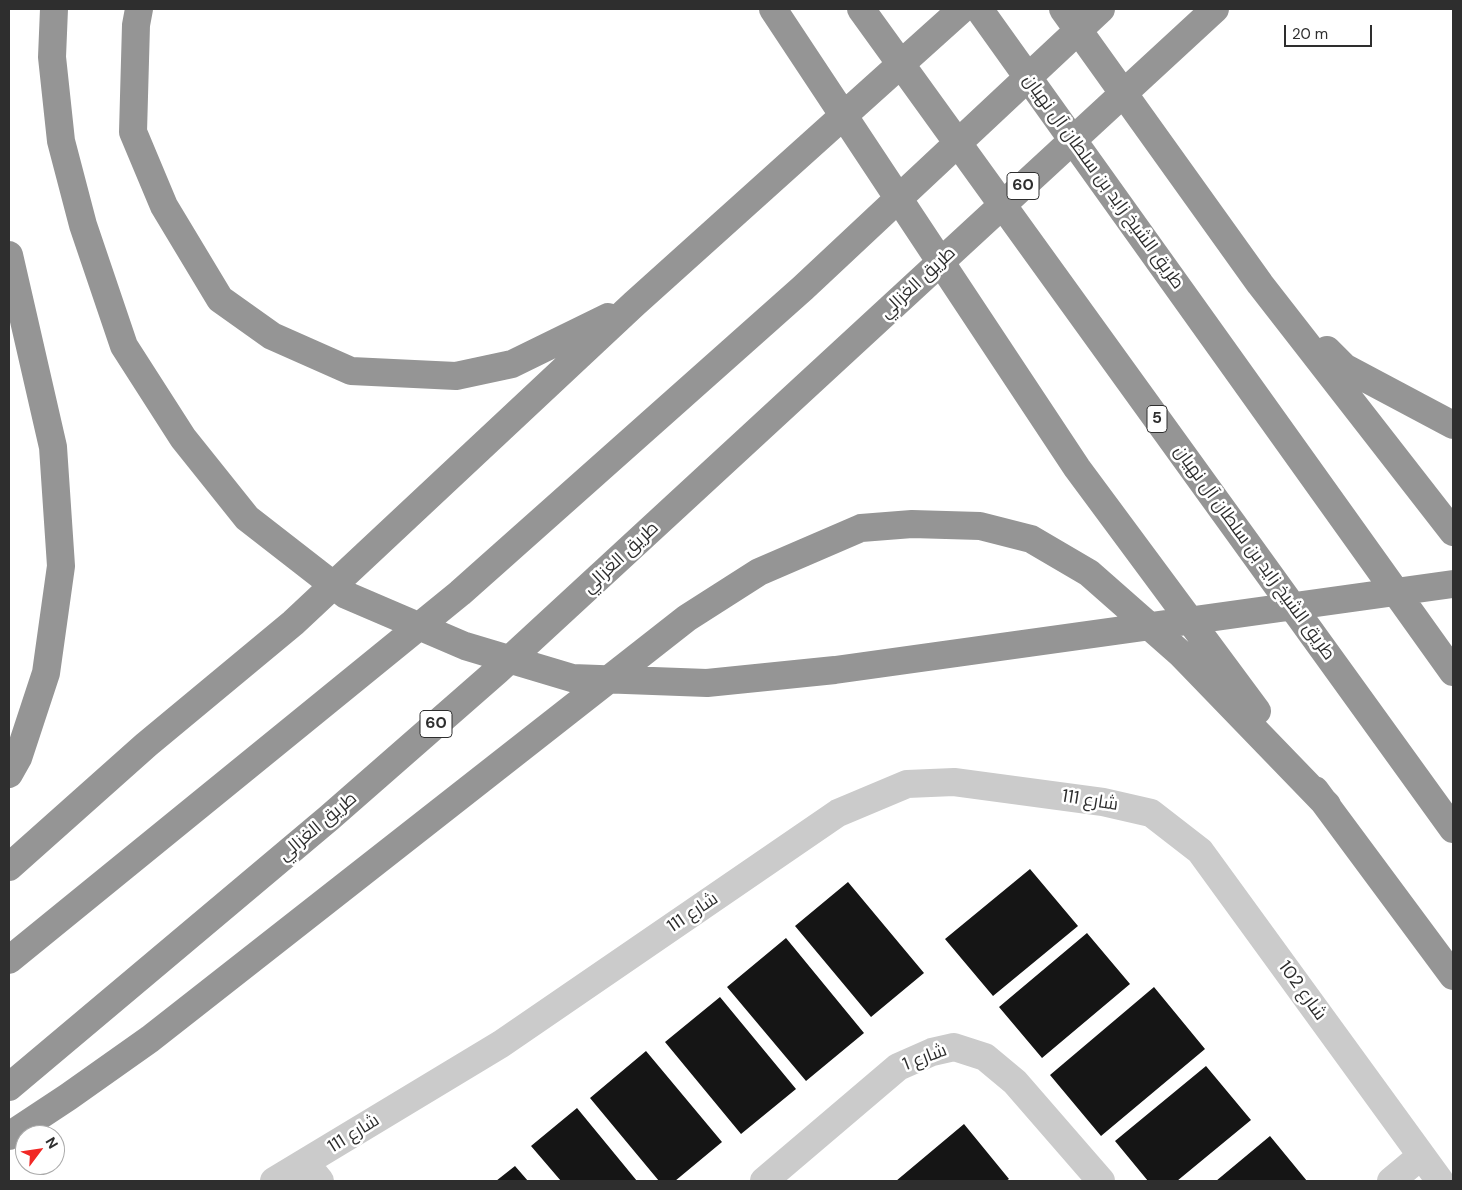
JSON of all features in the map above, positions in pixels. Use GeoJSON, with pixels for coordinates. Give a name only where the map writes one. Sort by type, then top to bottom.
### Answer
{"type":"FeatureCollection","features":[{"type":"Feature","properties":{"kind":"highway"},"geometry":{"type":"LineString","coordinates":[[54,9],[52,57],[61,141],[83,225],[124,346],[183,438],[248,518],[346,595],[465,646],[572,678],[707,683],[835,670],[1453,584]]}},
{"type":"Feature","properties":{"kind":"highway"},"geometry":{"type":"LineString","coordinates":[[140,9],[136,25],[133,132],[164,206],[220,299],[272,336],[351,371],[456,376],[512,364],[634,304]]}},
{"type":"Feature","properties":{"kind":"highway","name":"طريق الشيخ زايد بن سلطان آل نهيان"},"geometry":{"type":"LineString","coordinates":[[861,9],[1453,829]]}},
{"type":"Feature","properties":{"kind":"highway"},"geometry":{"type":"LineString","coordinates":[[9,867],[146,745],[293,623],[634,304],[962,9]]}},
{"type":"Feature","properties":{"kind":"highway","name":"طريق الشيخ زايد بن سلطان آل نهيان"},"geometry":{"type":"LineString","coordinates":[[979,9],[1453,672]]}},
{"type":"Feature","properties":{"kind":"highway"},"geometry":{"type":"LineString","coordinates":[[1062,9],[1260,284],[1453,532]]}},
{"type":"Feature","properties":{"kind":"highway"},"geometry":{"type":"LineString","coordinates":[[9,960],[460,593],[803,288],[1101,9]]}},
{"type":"Feature","properties":{"kind":"highway"},"geometry":{"type":"LineString","coordinates":[[774,11],[1077,468],[1453,976]]}},
{"type":"Feature","properties":{"kind":"highway","name":"طريق الغزالي"},"geometry":{"type":"LineString","coordinates":[[9,1087],[330,818],[497,671],[1206,18]]}},
{"type":"Feature","properties":{"kind":"highway"},"geometry":{"type":"LineString","coordinates":[[9,255],[53,447],[61,566],[46,673],[18,758],[9,774]]}},
{"type":"Feature","properties":{"kind":"highway"},"geometry":{"type":"LineString","coordinates":[[1260,284],[1344,367],[1453,425]]}},
{"type":"Feature","properties":{"kind":"highway"},"geometry":{"type":"LineString","coordinates":[[9,1136],[150,1039],[687,618],[759,572],[861,528],[912,524],[980,526],[1031,539],[1089,572],[1181,654],[1326,805]]}},
{"type":"Feature","properties":{"kind":"street","name":"شارع 111"},"geometry":{"type":"LineString","coordinates":[[274,1181],[313,1172],[838,813],[908,784],[954,782],[1103,802],[1151,814]]}},
{"type":"Feature","properties":{"kind":"street","name":"شارع 102"},"geometry":{"type":"LineString","coordinates":[[1151,814],[1200,851],[1440,1181]]}},
{"type":"Feature","properties":{"kind":"street","name":"شارع 1"},"geometry":{"type":"LineString","coordinates":[[764,1181],[898,1067],[932,1052],[954,1047],[985,1057],[1015,1082],[1101,1181]]}},
{"type":"Feature","properties":{"kind":"street"},"geometry":{"type":"LineString","coordinates":[[1390,1181],[1421,1156]]}},
{"type":"Feature","properties":{"kind":"building"},"geometry":{"type":"Polygon","coordinates":[[[1030,869],[1078,926],[993,996],[945,939],[1030,869]]]}},
{"type":"Feature","properties":{"kind":"building"},"geometry":{"type":"Polygon","coordinates":[[[848,882],[924,973],[871,1017],[795,926],[848,882]]]}},
{"type":"Feature","properties":{"kind":"building"},"geometry":{"type":"Polygon","coordinates":[[[1087,933],[1130,984],[1042,1058],[999,1007],[1087,933]]]}},
{"type":"Feature","properties":{"kind":"building"},"geometry":{"type":"Polygon","coordinates":[[[786,938],[864,1033],[806,1081],[727,987],[786,938]]]}},
{"type":"Feature","properties":{"kind":"building"},"geometry":{"type":"Polygon","coordinates":[[[1154,987],[1205,1049],[1101,1136],[1050,1075],[1154,987]]]}},
{"type":"Feature","properties":{"kind":"building"},"geometry":{"type":"Polygon","coordinates":[[[720,997],[796,1089],[741,1134],[665,1042],[720,997]]]}},
{"type":"Feature","properties":{"kind":"building"},"geometry":{"type":"Polygon","coordinates":[[[646,1051],[722,1142],[675,1181],[659,1181],[590,1098],[646,1051]]]}},
{"type":"Feature","properties":{"kind":"building"},"geometry":{"type":"Polygon","coordinates":[[[1206,1066],[1251,1120],[1177,1181],[1148,1181],[1115,1141],[1206,1066]]]}},
{"type":"Feature","properties":{"kind":"building"},"geometry":{"type":"Polygon","coordinates":[[[577,1108],[637,1181],[561,1181],[531,1146],[577,1108]]]}},
{"type":"Feature","properties":{"kind":"building"},"geometry":{"type":"Polygon","coordinates":[[[964,1124],[1009,1179],[1006,1181],[896,1181],[964,1124]]]}},
{"type":"Feature","properties":{"kind":"building"},"geometry":{"type":"Polygon","coordinates":[[[1270,1136],[1307,1181],[1216,1181],[1270,1136]]]}},
{"type":"Feature","properties":{"kind":"building"},"geometry":{"type":"Polygon","coordinates":[[[515,1166],[528,1181],[496,1181],[515,1166]]]}}]}
